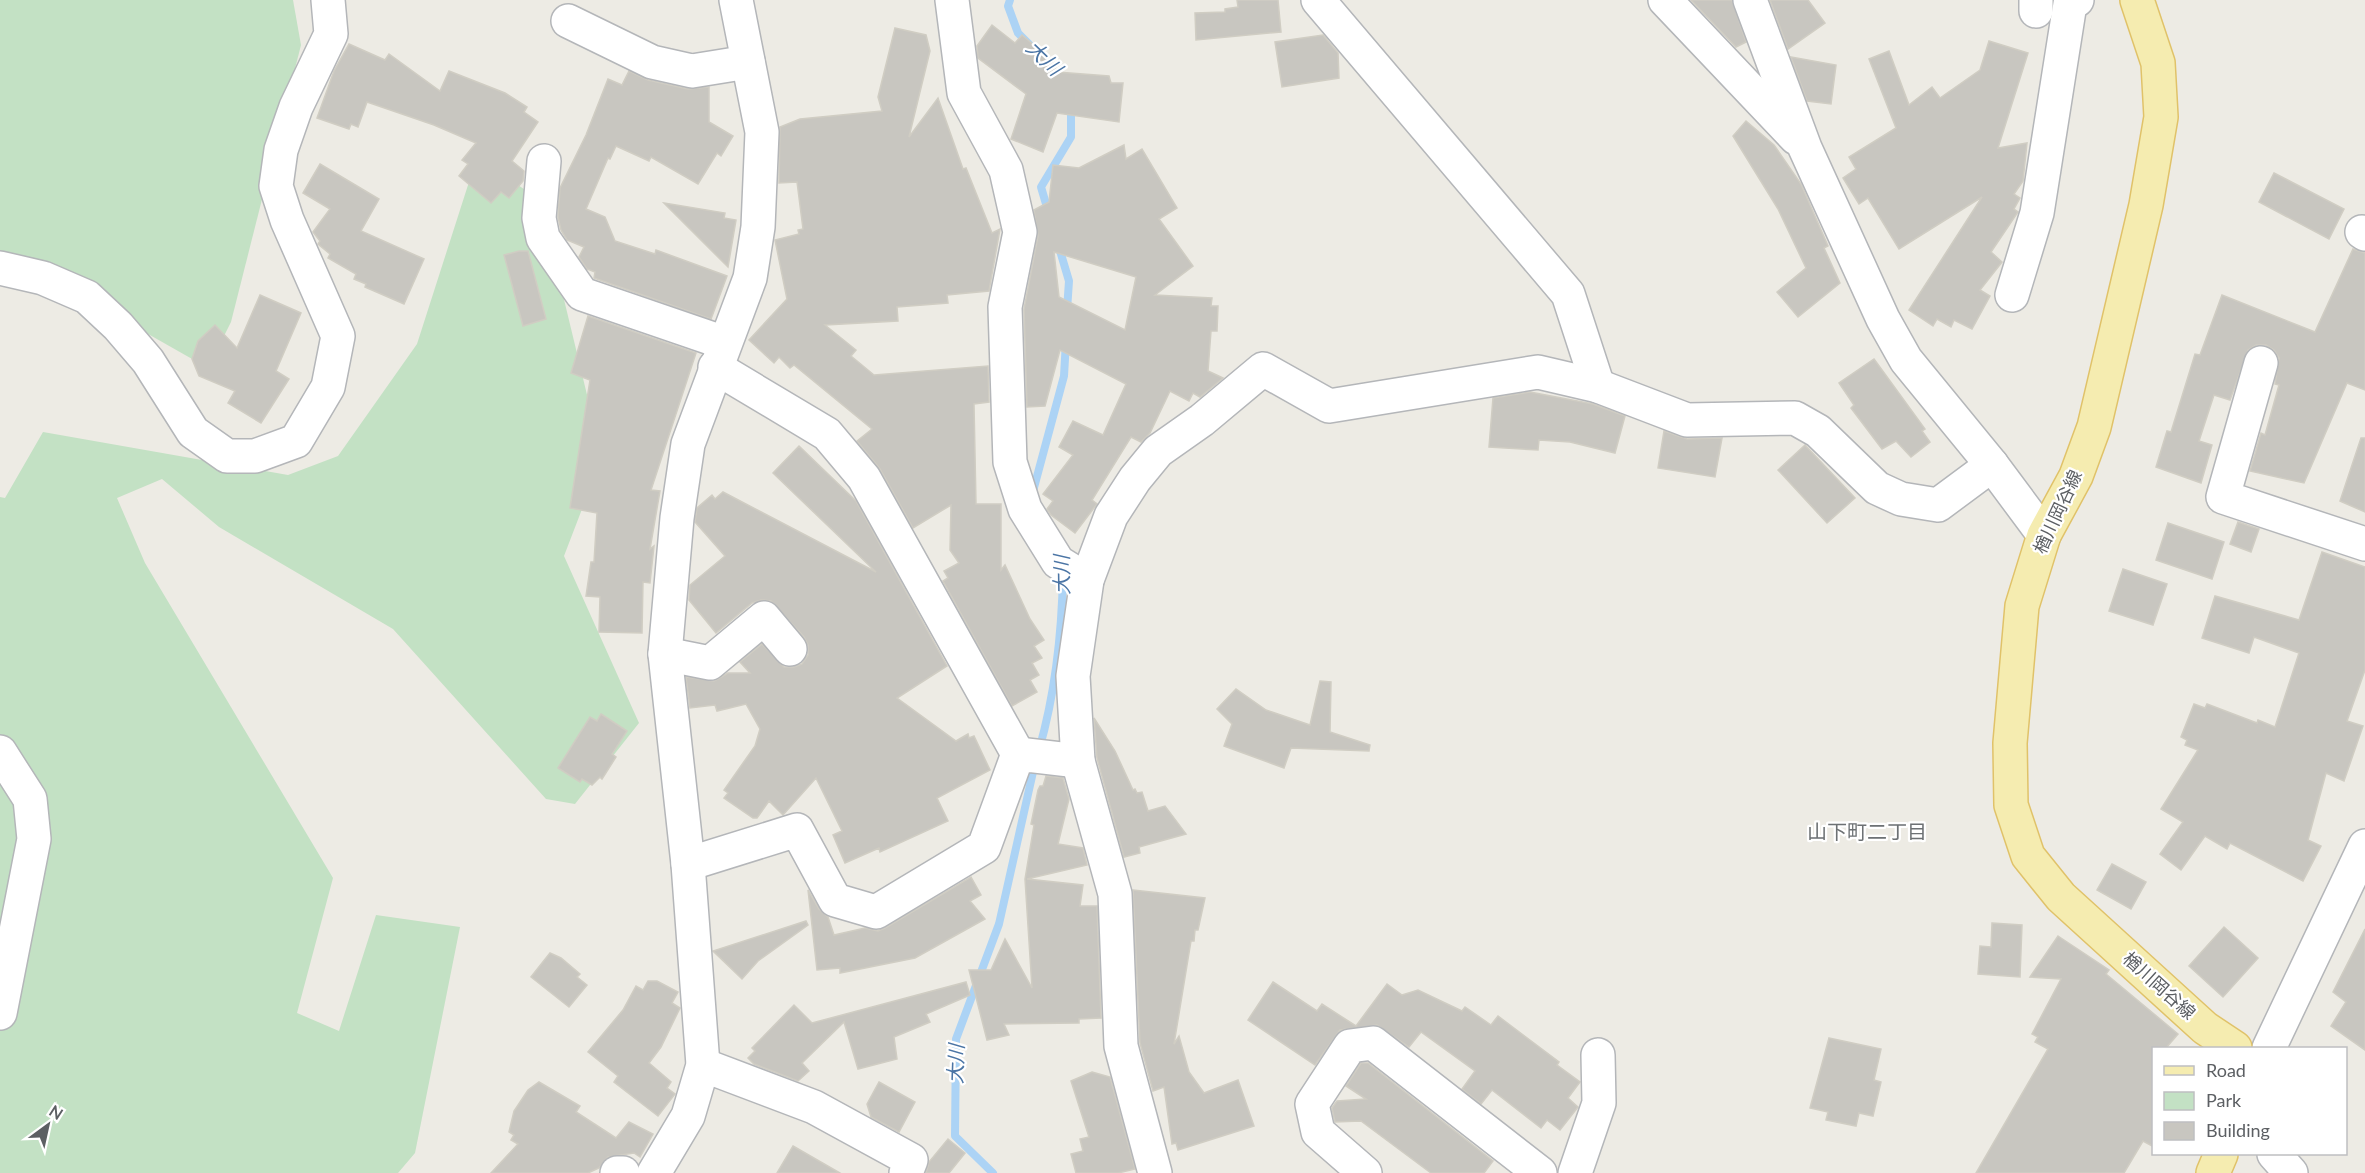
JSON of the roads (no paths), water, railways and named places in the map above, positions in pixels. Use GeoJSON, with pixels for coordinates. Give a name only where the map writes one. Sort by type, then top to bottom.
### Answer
{"type":"FeatureCollection","features":[{"type":"Feature","properties":{"kind":"main road","name":"楢川岡谷線"},"geometry":{"type":"LineString","coordinates":[[2137,0],[2158,63],[2161,117],[2148,194],[2094,427],[2076,476],[2044,535],[2022,606],[2010,743],[2011,805],[2028,856],[2061,897],[2205,1028],[2234,1047]]}},
{"type":"Feature","properties":{"kind":"main road"},"geometry":{"type":"LineString","coordinates":[[2213,1173],[2222,1155]]}},
{"type":"Feature","properties":{"kind":"street"},"geometry":{"type":"LineString","coordinates":[[0,268],[43,278],[87,297],[118,326],[148,361],[193,432],[227,456],[255,456],[296,441],[328,387],[338,336],[287,220],[276,186],[281,150],[296,107],[330,34],[328,0]]}},
{"type":"Feature","properties":{"kind":"street"},"geometry":{"type":"LineString","coordinates":[[654,1173],[688,1116],[703,1065],[688,864],[665,654],[677,518],[688,444],[750,278],[758,227],[762,132],[736,0]]}},
{"type":"Feature","properties":{"kind":"street"},"geometry":{"type":"LineString","coordinates":[[952,0],[964,93],[1006,170],[1020,232],[1005,307],[1010,462],[1025,509],[1058,562],[1087,580]]}},
{"type":"Feature","properties":{"kind":"street"},"geometry":{"type":"LineString","coordinates":[[1318,0],[1568,294],[1598,386]]}},
{"type":"Feature","properties":{"kind":"street"},"geometry":{"type":"LineString","coordinates":[[1665,0],[1804,147]]}},
{"type":"Feature","properties":{"kind":"street"},"geometry":{"type":"LineString","coordinates":[[1750,0],[1804,147],[1883,319],[1906,360],[1992,465],[2044,535]]}},
{"type":"Feature","properties":{"kind":"street"},"geometry":{"type":"LineString","coordinates":[[2012,295],[2037,213],[2070,4],[2077,0]]}},
{"type":"Feature","properties":{"kind":"street"},"geometry":{"type":"LineString","coordinates":[[568,21],[652,62],[692,71],[748,62]]}},
{"type":"Feature","properties":{"kind":"street"},"geometry":{"type":"LineString","coordinates":[[544,161],[539,218],[543,238],[582,294],[720,355],[827,434],[864,478],[1017,754],[984,847],[876,912],[834,900],[797,830],[688,864]]}},
{"type":"Feature","properties":{"kind":"street"},"geometry":{"type":"LineString","coordinates":[[2261,363],[2223,496],[2365,544]]}},
{"type":"Feature","properties":{"kind":"street"},"geometry":{"type":"LineString","coordinates":[[1155,1173],[1121,1046],[1115,894],[1078,761],[1073,676],[1087,580],[1111,516],[1135,479],[1158,451],[1202,420],[1263,369],[1329,406],[1538,372],[1598,386],[1688,420],[1794,418],[1818,430],[1877,488],[1901,499],[1938,505],[1992,465]]}},
{"type":"Feature","properties":{"kind":"street"},"geometry":{"type":"LineString","coordinates":[[665,654],[710,663],[764,618],[790,649]]}},
{"type":"Feature","properties":{"kind":"street"},"geometry":{"type":"LineString","coordinates":[[0,752],[30,799],[34,840],[0,1013]]}},
{"type":"Feature","properties":{"kind":"street"},"geometry":{"type":"LineString","coordinates":[[1017,754],[1078,761]]}},
{"type":"Feature","properties":{"kind":"street"},"geometry":{"type":"LineString","coordinates":[[2269,1047],[2365,846]]}},
{"type":"Feature","properties":{"kind":"street"},"geometry":{"type":"LineString","coordinates":[[1365,1173],[1318,1132],[1312,1104],[1350,1046],[1373,1042],[1540,1173]]}},
{"type":"Feature","properties":{"kind":"street"},"geometry":{"type":"LineString","coordinates":[[1575,1173],[1599,1103],[1598,1055]]}},
{"type":"Feature","properties":{"kind":"street"},"geometry":{"type":"LineString","coordinates":[[703,1065],[814,1107],[910,1161],[906,1173]]}},
{"type":"Feature","properties":{"kind":"street"},"geometry":{"type":"LineString","coordinates":[[2275,1155],[2291,1173]]}},
{"type":"Feature","properties":{"kind":"street"},"geometry":{"type":"LineString","coordinates":[[617,1173],[623,1173]]}},
{"type":"Feature","properties":{"kind":"waterway","name":"大川"},"geometry":{"type":"LineString","coordinates":[[1010,0],[1008,6],[1018,33],[1029,44]]}},
{"type":"Feature","properties":{"kind":"waterway","name":"大川"},"geometry":{"type":"LineString","coordinates":[[1049,214],[1041,187],[1071,137],[1071,105]]}},
{"type":"Feature","properties":{"kind":"waterway","name":"大川"},"geometry":{"type":"LineString","coordinates":[[1058,244],[1069,281],[1067,310]]}},
{"type":"Feature","properties":{"kind":"waterway","name":"大川"},"geometry":{"type":"LineString","coordinates":[[1032,495],[1064,376],[1066,341]]}},
{"type":"Feature","properties":{"kind":"waterway","name":"大川"},"geometry":{"type":"LineString","coordinates":[[1039,750],[1057,663],[1063,573]]}},
{"type":"Feature","properties":{"kind":"waterway","name":"大川"},"geometry":{"type":"LineString","coordinates":[[993,1173],[955,1136],[956,1039],[999,924],[1035,763]]}},
{"type":"Feature","properties":{"kind":"district","name":"山下町二丁目"},"geometry":{"type":"Point","coordinates":[1867,832]}}]}
